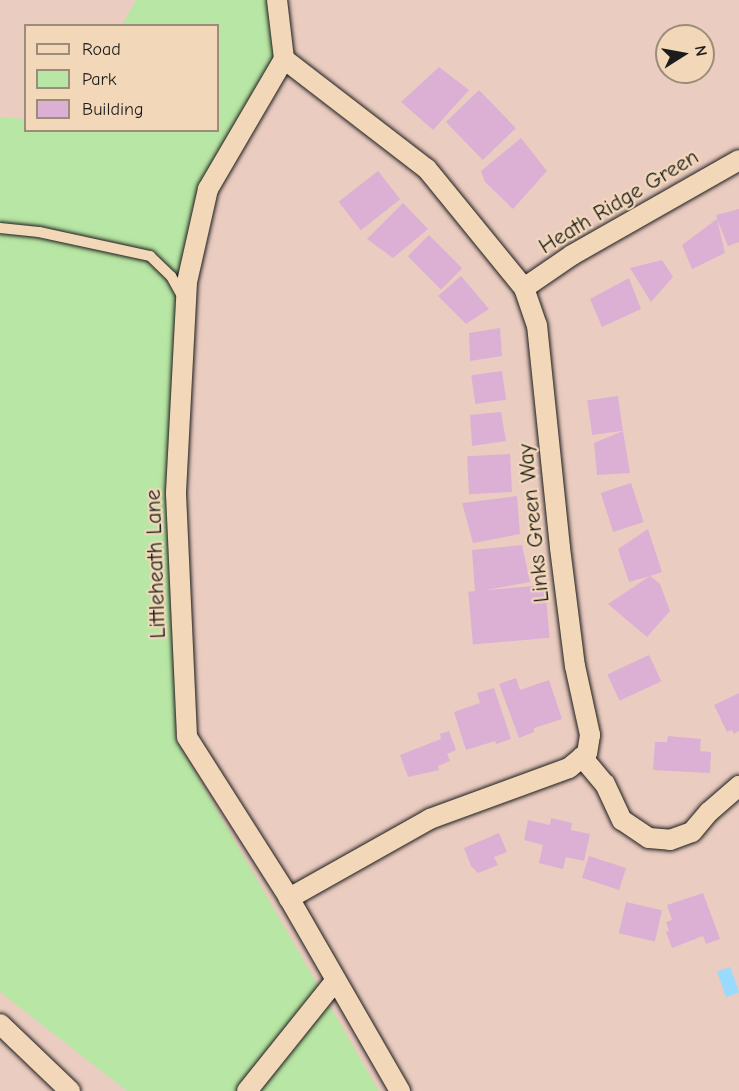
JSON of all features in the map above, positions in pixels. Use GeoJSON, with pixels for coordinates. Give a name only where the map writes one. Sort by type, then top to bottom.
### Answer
{"type":"FeatureCollection","features":[{"type":"Feature","properties":{"kind":"street"},"geometry":{"type":"LineString","coordinates":[[277,0],[284,59]]}},
{"type":"Feature","properties":{"kind":"street","name":"Links Green Way"},"geometry":{"type":"LineString","coordinates":[[284,59],[427,169],[524,288],[537,326],[561,560],[575,666],[590,735],[587,753],[582,758]]}},
{"type":"Feature","properties":{"kind":"street","name":"Littleheath Lane"},"geometry":{"type":"LineString","coordinates":[[284,59],[208,189],[192,254],[186,302],[176,494],[187,736],[289,898],[400,1091]]}},
{"type":"Feature","properties":{"kind":"street","name":"Heath Ridge Green"},"geometry":{"type":"LineString","coordinates":[[524,288],[572,255],[739,160]]}},
{"type":"Feature","properties":{"kind":"street"},"geometry":{"type":"LineString","coordinates":[[289,898],[430,819],[569,768],[582,758],[605,784],[622,820],[649,838],[670,840],[692,832],[709,812],[739,786]]}},
{"type":"Feature","properties":{"kind":"street"},"geometry":{"type":"LineString","coordinates":[[247,1091],[336,980]]}},
{"type":"Feature","properties":{"kind":"street"},"geometry":{"type":"LineString","coordinates":[[0,1024],[70,1091]]}},
{"type":"Feature","properties":{"kind":"lane"},"geometry":{"type":"LineString","coordinates":[[0,228],[39,232],[150,256],[171,276],[186,302]]}},
{"type":"Feature","properties":{"kind":"green space"},"geometry":{"type":"Polygon","coordinates":[[[136,0],[269,0],[276,59],[201,187],[176,494],[176,739],[379,1091],[127,1091],[0,992],[0,117],[24,119],[24,132],[219,132],[219,24],[123,24],[136,0]]]}},
{"type":"Feature","properties":{"kind":"water"},"geometry":{"type":"Polygon","coordinates":[[[730,967],[739,992],[726,997],[717,972],[730,967]]]}},
{"type":"Feature","properties":{"kind":"building"},"geometry":{"type":"Polygon","coordinates":[[[439,67],[469,90],[433,130],[401,102],[439,67]]]}},
{"type":"Feature","properties":{"kind":"building"},"geometry":{"type":"Polygon","coordinates":[[[479,90],[516,128],[483,160],[446,122],[479,90]]]}},
{"type":"Feature","properties":{"kind":"building"},"geometry":{"type":"Polygon","coordinates":[[[521,138],[547,171],[513,209],[485,182],[481,171],[521,138]]]}},
{"type":"Feature","properties":{"kind":"building"},"geometry":{"type":"Polygon","coordinates":[[[378,171],[400,199],[361,230],[339,202],[378,171]]]}},
{"type":"Feature","properties":{"kind":"building"},"geometry":{"type":"Polygon","coordinates":[[[403,203],[428,229],[393,258],[367,239],[403,203]]]}},
{"type":"Feature","properties":{"kind":"building"},"geometry":{"type":"Polygon","coordinates":[[[739,209],[739,242],[728,246],[716,215],[739,209]]]}},
{"type":"Feature","properties":{"kind":"building"},"geometry":{"type":"Polygon","coordinates":[[[717,219],[725,253],[692,269],[682,245],[717,219]]]}},
{"type":"Feature","properties":{"kind":"building"},"geometry":{"type":"Polygon","coordinates":[[[429,235],[462,268],[441,289],[408,256],[429,235]]]}},
{"type":"Feature","properties":{"kind":"building"},"geometry":{"type":"Polygon","coordinates":[[[662,260],[673,277],[651,302],[630,268],[662,260]]]}},
{"type":"Feature","properties":{"kind":"building"},"geometry":{"type":"Polygon","coordinates":[[[461,276],[489,309],[466,324],[438,296],[461,276]]]}},
{"type":"Feature","properties":{"kind":"building"},"geometry":{"type":"Polygon","coordinates":[[[629,278],[641,309],[602,327],[590,299],[629,278]]]}},
{"type":"Feature","properties":{"kind":"building"},"geometry":{"type":"Polygon","coordinates":[[[500,328],[502,356],[470,361],[469,333],[500,328]]]}},
{"type":"Feature","properties":{"kind":"building"},"geometry":{"type":"Polygon","coordinates":[[[502,371],[506,400],[475,404],[471,375],[502,371]]]}},
{"type":"Feature","properties":{"kind":"building"},"geometry":{"type":"Polygon","coordinates":[[[618,396],[623,431],[592,435],[587,400],[618,396]]]}},
{"type":"Feature","properties":{"kind":"building"},"geometry":{"type":"Polygon","coordinates":[[[501,412],[506,441],[472,446],[470,415],[501,412]]]}},
{"type":"Feature","properties":{"kind":"building"},"geometry":{"type":"Polygon","coordinates":[[[623,431],[630,473],[597,475],[594,443],[623,431]]]}},
{"type":"Feature","properties":{"kind":"building"},"geometry":{"type":"Polygon","coordinates":[[[510,454],[512,492],[469,494],[467,456],[510,454]]]}},
{"type":"Feature","properties":{"kind":"building"},"geometry":{"type":"Polygon","coordinates":[[[631,483],[644,522],[613,532],[601,493],[631,483]]]}},
{"type":"Feature","properties":{"kind":"building"},"geometry":{"type":"Polygon","coordinates":[[[517,496],[520,534],[473,543],[462,503],[517,496]]]}},
{"type":"Feature","properties":{"kind":"building"},"geometry":{"type":"Polygon","coordinates":[[[648,529],[662,572],[629,582],[618,549],[648,529]]]}},
{"type":"Feature","properties":{"kind":"building"},"geometry":{"type":"Polygon","coordinates":[[[522,545],[530,582],[475,592],[472,550],[522,545]]]}},
{"type":"Feature","properties":{"kind":"building"},"geometry":{"type":"Polygon","coordinates":[[[650,576],[660,584],[670,611],[647,637],[608,604],[650,576]]]}},
{"type":"Feature","properties":{"kind":"building"},"geometry":{"type":"Polygon","coordinates":[[[545,585],[550,638],[473,645],[468,592],[545,585]]]}},
{"type":"Feature","properties":{"kind":"building"},"geometry":{"type":"Polygon","coordinates":[[[649,655],[661,681],[620,701],[607,674],[649,655]]]}},
{"type":"Feature","properties":{"kind":"building"},"geometry":{"type":"Polygon","coordinates":[[[516,678],[520,690],[549,680],[562,719],[534,728],[534,732],[519,738],[499,684],[516,678]]]}},
{"type":"Feature","properties":{"kind":"building"},"geometry":{"type":"Polygon","coordinates":[[[494,688],[511,739],[496,744],[495,741],[466,750],[454,712],[480,703],[477,693],[494,688]]]}},
{"type":"Feature","properties":{"kind":"building"},"geometry":{"type":"Polygon","coordinates":[[[739,693],[739,731],[734,734],[732,730],[727,732],[714,705],[739,693]]]}},
{"type":"Feature","properties":{"kind":"building"},"geometry":{"type":"Polygon","coordinates":[[[449,731],[456,750],[447,754],[450,761],[438,766],[439,770],[408,777],[400,755],[441,739],[440,734],[449,731]]]}},
{"type":"Feature","properties":{"kind":"building"},"geometry":{"type":"Polygon","coordinates":[[[668,736],[701,739],[700,751],[711,752],[710,773],[653,770],[655,742],[667,742],[668,736]]]}},
{"type":"Feature","properties":{"kind":"building"},"geometry":{"type":"Polygon","coordinates":[[[551,818],[572,823],[571,830],[590,834],[584,861],[566,857],[563,869],[539,863],[543,845],[524,840],[528,820],[550,825],[551,818]]]}},
{"type":"Feature","properties":{"kind":"building"},"geometry":{"type":"Polygon","coordinates":[[[499,833],[507,852],[494,857],[498,865],[478,873],[471,866],[464,848],[499,833]]]}},
{"type":"Feature","properties":{"kind":"building"},"geometry":{"type":"Polygon","coordinates":[[[589,856],[626,868],[619,890],[582,878],[589,856]]]}},
{"type":"Feature","properties":{"kind":"building"},"geometry":{"type":"Polygon","coordinates":[[[703,893],[720,939],[706,944],[703,936],[672,948],[666,932],[669,931],[666,922],[672,920],[667,905],[703,893]]]}},
{"type":"Feature","properties":{"kind":"building"},"geometry":{"type":"Polygon","coordinates":[[[626,902],[662,910],[655,942],[619,933],[626,902]]]}}]}
